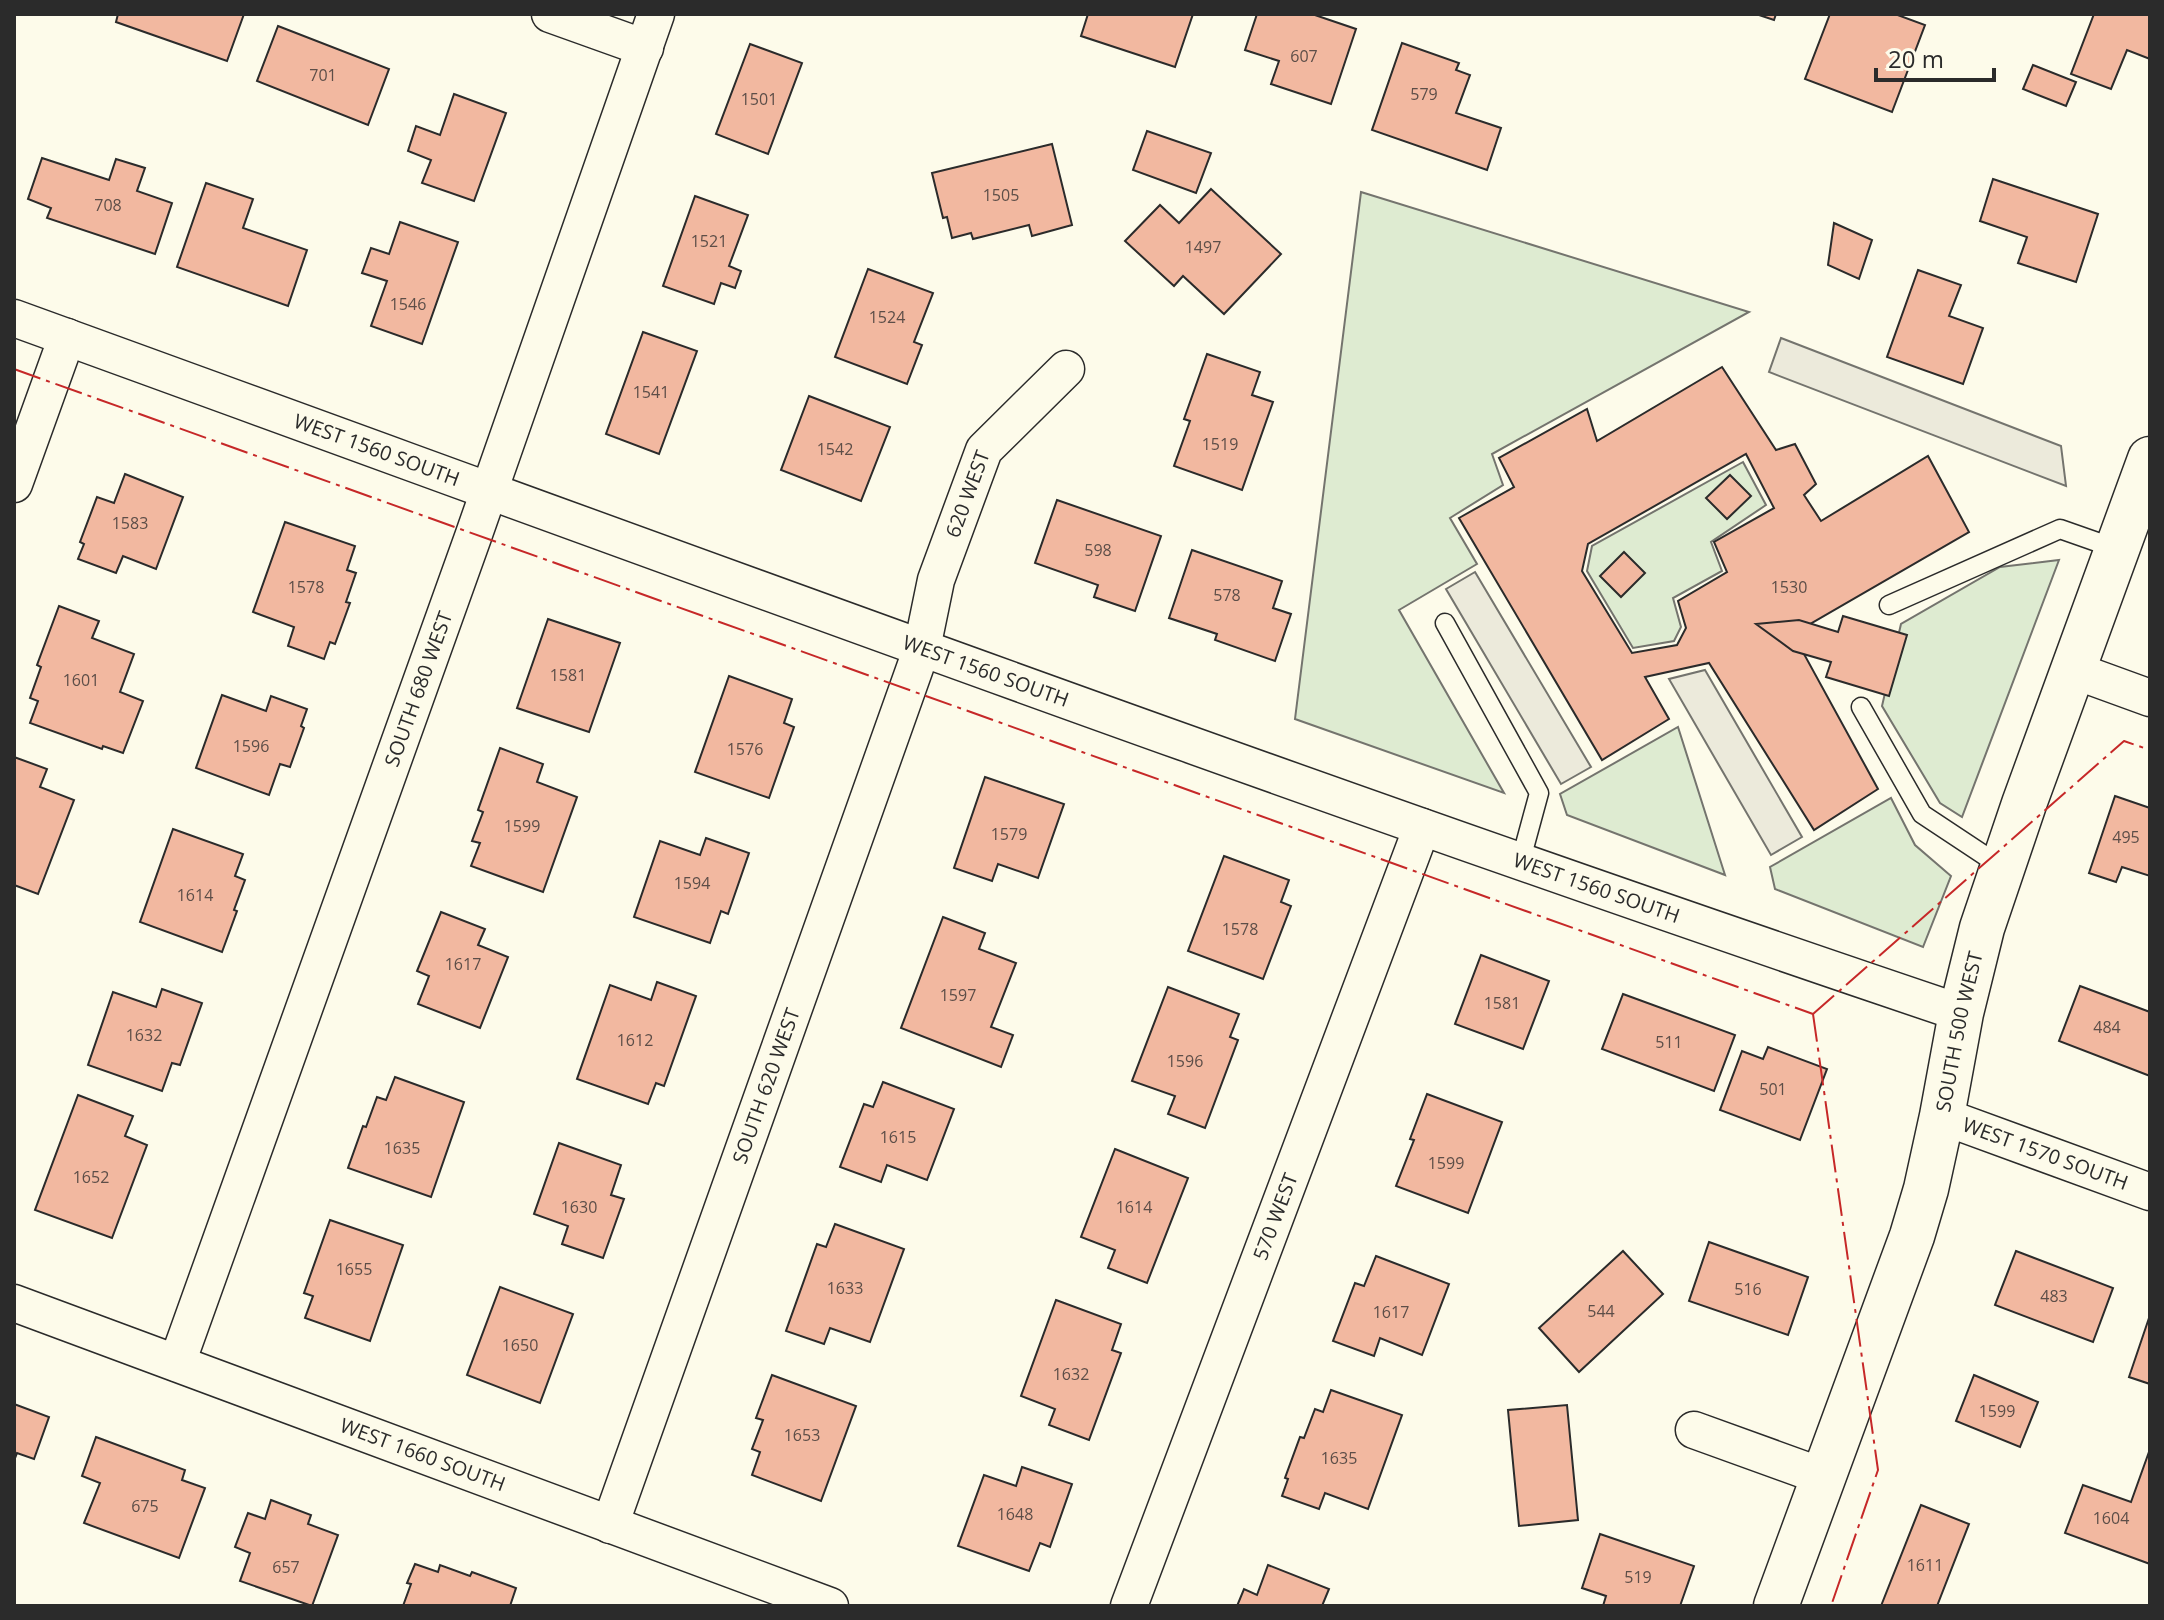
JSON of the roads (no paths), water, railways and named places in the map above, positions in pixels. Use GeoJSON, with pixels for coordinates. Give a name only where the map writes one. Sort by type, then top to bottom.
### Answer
{"type":"FeatureCollection","features":[{"type":"Feature","properties":{"kind":"main road","name":"SOUTH 500 WEST"},"geometry":{"type":"LineString","coordinates":[[1776,1606],[1912,1236],[1926,1189],[1961,1013],[1982,928],[2150,459]]}},
{"type":"Feature","properties":{"kind":"street"},"geometry":{"type":"LineString","coordinates":[[550,14],[651,31]]}},
{"type":"Feature","properties":{"kind":"street","name":"SOUTH 680 WEST"},"geometry":{"type":"LineString","coordinates":[[177,1363],[651,31]]}},
{"type":"Feature","properties":{"kind":"street","name":"WEST 1560 SOUTH"},"geometry":{"type":"LineString","coordinates":[[14,318],[1520,863],[1961,1013]]}},
{"type":"Feature","properties":{"kind":"street"},"geometry":{"type":"LineString","coordinates":[[14,484],[67,337]]}},
{"type":"Feature","properties":{"kind":"street","name":"620 WEST"},"geometry":{"type":"LineString","coordinates":[[922,648],[936,580],[984,450],[1066,369]]}},
{"type":"Feature","properties":{"kind":"street","name":"SOUTH 620 WEST"},"geometry":{"type":"LineString","coordinates":[[610,1525],[922,648]]}},
{"type":"Feature","properties":{"kind":"street"},"geometry":{"type":"LineString","coordinates":[[2073,670],[2150,698]]}},
{"type":"Feature","properties":{"kind":"street","name":"570 WEST"},"geometry":{"type":"LineString","coordinates":[[1129,1606],[1422,827]]}},
{"type":"Feature","properties":{"kind":"street","name":"WEST 1570 SOUTH"},"geometry":{"type":"LineString","coordinates":[[1942,1116],[2150,1192]]}},
{"type":"Feature","properties":{"kind":"street","name":"WEST 1660 SOUTH"},"geometry":{"type":"LineString","coordinates":[[14,1303],[830,1606]]}},
{"type":"Feature","properties":{"kind":"street"},"geometry":{"type":"LineString","coordinates":[[1694,1430],[1824,1477]]}},
{"type":"Feature","properties":{"kind":"lane"},"geometry":{"type":"LineString","coordinates":[[1889,605],[2060,529],[2117,549]]}},
{"type":"Feature","properties":{"kind":"lane"},"geometry":{"type":"LineString","coordinates":[[1445,623],[1539,793],[1520,863]]}},
{"type":"Feature","properties":{"kind":"lane"},"geometry":{"type":"LineString","coordinates":[[1861,707],[1922,814],[2002,867]]}}]}
